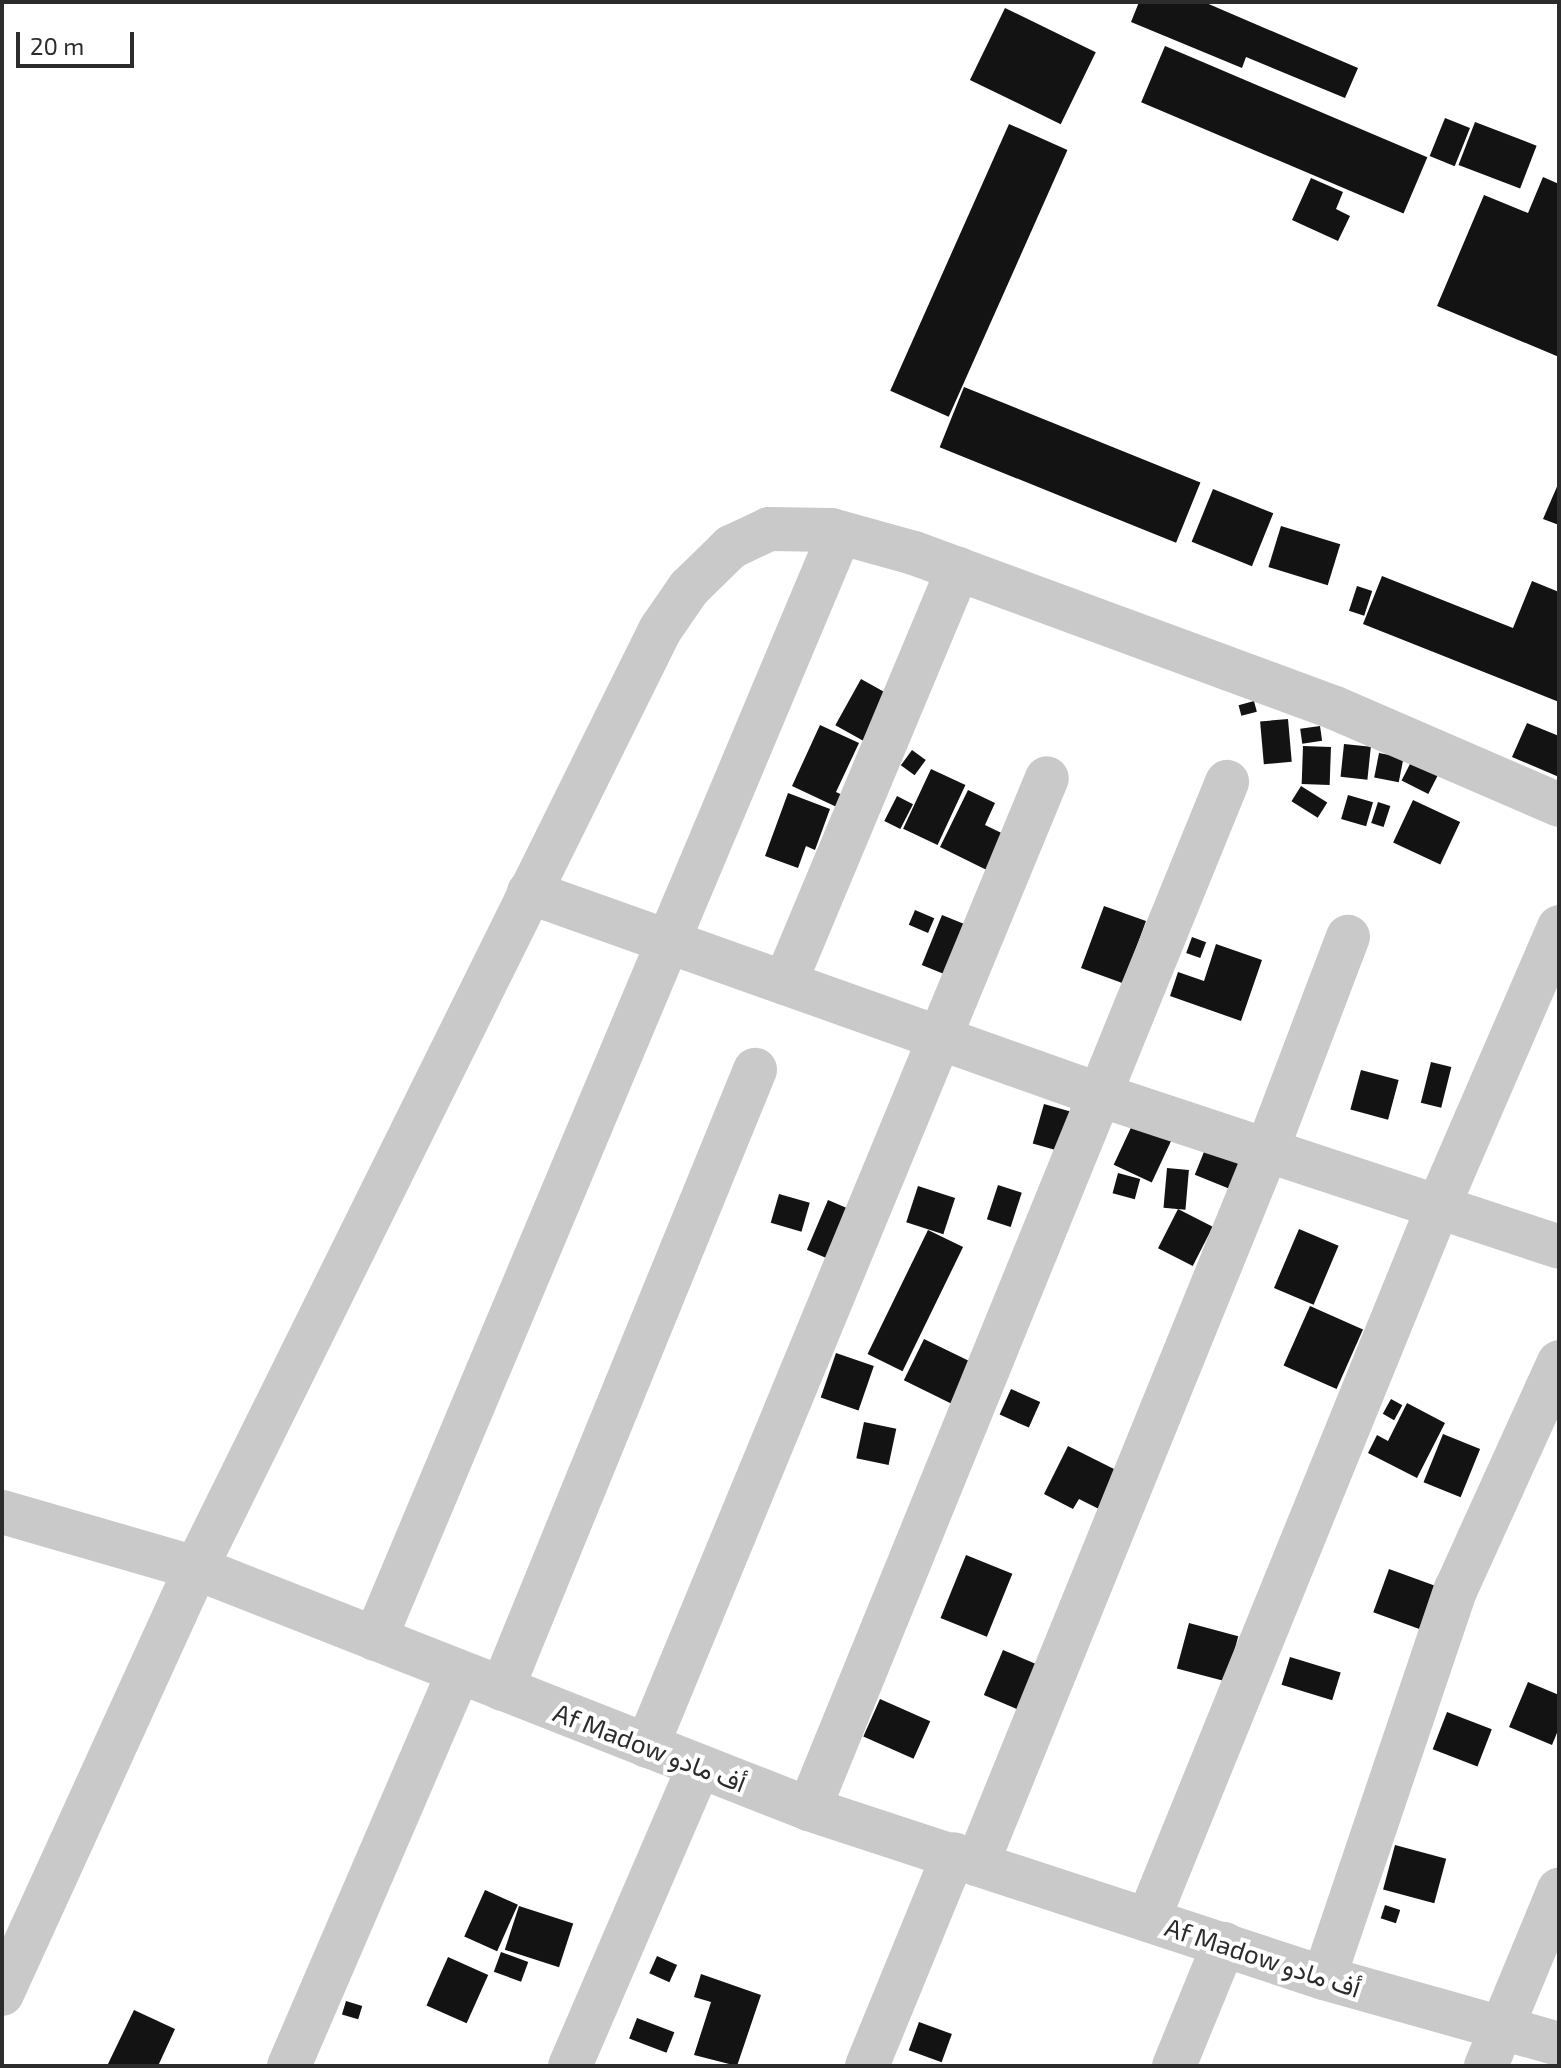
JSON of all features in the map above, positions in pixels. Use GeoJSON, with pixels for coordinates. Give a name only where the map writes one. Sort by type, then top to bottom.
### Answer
{"type":"FeatureCollection","features":[{"type":"Feature","properties":{"kind":"street"},"geometry":{"type":"LineString","coordinates":[[2,1994],[196,1568],[660,630],[689,588],[731,547],[769,529],[840,533],[958,569],[1335,708],[1559,805]]}},
{"type":"Feature","properties":{"kind":"street"},"geometry":{"type":"LineString","coordinates":[[375,1639],[840,533]]}},
{"type":"Feature","properties":{"kind":"street"},"geometry":{"type":"LineString","coordinates":[[785,983],[958,569]]}},
{"type":"Feature","properties":{"kind":"street"},"geometry":{"type":"LineString","coordinates":[[647,1746],[1047,778]]}},
{"type":"Feature","properties":{"kind":"street"},"geometry":{"type":"LineString","coordinates":[[809,1809],[1103,1096],[1227,782]]}},
{"type":"Feature","properties":{"kind":"street"},"geometry":{"type":"LineString","coordinates":[[529,892],[1103,1096],[1559,1247]]}},
{"type":"Feature","properties":{"kind":"street"},"geometry":{"type":"LineString","coordinates":[[1148,1920],[1438,1207],[1559,927]]}},
{"type":"Feature","properties":{"kind":"street"},"geometry":{"type":"LineString","coordinates":[[867,2066],[966,1859],[1267,1150],[1348,937]]}},
{"type":"Feature","properties":{"kind":"street"},"geometry":{"type":"LineString","coordinates":[[502,1689],[755,1070]]}},
{"type":"Feature","properties":{"kind":"street"},"geometry":{"type":"LineString","coordinates":[[1324,1978],[1456,1589],[1559,1362]]}},
{"type":"Feature","properties":{"kind":"street","name":"Af Madow أف مادو"},"geometry":{"type":"LineString","coordinates":[[2,1512],[196,1568],[809,1809],[1324,1978],[1494,2047],[1559,2044]]}},
{"type":"Feature","properties":{"kind":"street"},"geometry":{"type":"LineString","coordinates":[[289,2066],[459,1672]]}},
{"type":"Feature","properties":{"kind":"street"},"geometry":{"type":"LineString","coordinates":[[570,2066],[699,1767]]}},
{"type":"Feature","properties":{"kind":"street"},"geometry":{"type":"LineString","coordinates":[[1494,2047],[1559,1890]]}},
{"type":"Feature","properties":{"kind":"street"},"geometry":{"type":"LineString","coordinates":[[1174,2066],[1224,1944]]}},
{"type":"Feature","properties":{"kind":"building"},"geometry":{"type":"Polygon","coordinates":[[[1139,2],[1204,2],[1358,68],[1345,98],[1246,57],[1242,68],[1131,22],[1139,2]]]}},
{"type":"Feature","properties":{"kind":"building"},"geometry":{"type":"Polygon","coordinates":[[[1005,8],[1096,52],[1061,124],[970,80],[1005,8]]]}},
{"type":"Feature","properties":{"kind":"building"},"geometry":{"type":"Polygon","coordinates":[[[1165,46],[1427,157],[1404,214],[1141,102],[1165,46]]]}},
{"type":"Feature","properties":{"kind":"building"},"geometry":{"type":"Polygon","coordinates":[[[1445,118],[1470,128],[1455,166],[1430,156],[1445,118]]]}},
{"type":"Feature","properties":{"kind":"building"},"geometry":{"type":"Polygon","coordinates":[[[1475,122],[1537,146],[1520,189],[1459,165],[1475,122]]]}},
{"type":"Feature","properties":{"kind":"building"},"geometry":{"type":"Polygon","coordinates":[[[1009,124],[1067,150],[949,417],[890,391],[1009,124]]]}},
{"type":"Feature","properties":{"kind":"building"},"geometry":{"type":"Polygon","coordinates":[[[1543,177],[1559,184],[1559,357],[1437,306],[1484,195],[1528,213],[1543,177]]]}},
{"type":"Feature","properties":{"kind":"building"},"geometry":{"type":"Polygon","coordinates":[[[1311,178],[1343,192],[1336,209],[1350,216],[1338,241],[1292,220],[1311,178]]]}},
{"type":"Feature","properties":{"kind":"building"},"geometry":{"type":"Polygon","coordinates":[[[964,387],[1200,483],[1176,543],[940,447],[964,387]]]}},
{"type":"Feature","properties":{"kind":"building"},"geometry":{"type":"Polygon","coordinates":[[[1559,482],[1559,525],[1543,519],[1559,482]]]}},
{"type":"Feature","properties":{"kind":"building"},"geometry":{"type":"Polygon","coordinates":[[[1213,489],[1273,513],[1252,566],[1192,542],[1213,489]]]}},
{"type":"Feature","properties":{"kind":"building"},"geometry":{"type":"Polygon","coordinates":[[[1281,526],[1340,544],[1328,585],[1268,567],[1281,526]]]}},
{"type":"Feature","properties":{"kind":"building"},"geometry":{"type":"Polygon","coordinates":[[[1382,576],[1513,628],[1532,581],[1559,592],[1559,702],[1363,624],[1382,576]]]}},
{"type":"Feature","properties":{"kind":"building"},"geometry":{"type":"Polygon","coordinates":[[[1357,586],[1372,591],[1364,616],[1349,611],[1357,586]]]}},
{"type":"Feature","properties":{"kind":"building"},"geometry":{"type":"Polygon","coordinates":[[[861,679],[909,706],[883,752],[835,725],[861,679]]]}},
{"type":"Feature","properties":{"kind":"building"},"geometry":{"type":"Polygon","coordinates":[[[1254,701],[1257,712],[1241,716],[1239,705],[1254,701]]]}},
{"type":"Feature","properties":{"kind":"building"},"geometry":{"type":"Polygon","coordinates":[[[1288,719],[1292,762],[1264,764],[1260,721],[1288,719]]]}},
{"type":"Feature","properties":{"kind":"building"},"geometry":{"type":"Polygon","coordinates":[[[1527,723],[1559,736],[1559,777],[1512,757],[1527,723]]]}},
{"type":"Feature","properties":{"kind":"building"},"geometry":{"type":"Polygon","coordinates":[[[820,725],[859,743],[836,792],[849,798],[843,810],[792,786],[820,725]]]}},
{"type":"Feature","properties":{"kind":"building"},"geometry":{"type":"Polygon","coordinates":[[[1320,726],[1322,741],[1302,744],[1300,729],[1320,726]]]}},
{"type":"Feature","properties":{"kind":"building"},"geometry":{"type":"Polygon","coordinates":[[[1344,744],[1371,747],[1367,780],[1341,777],[1344,744]]]}},
{"type":"Feature","properties":{"kind":"building"},"geometry":{"type":"Polygon","coordinates":[[[1303,746],[1331,747],[1330,785],[1302,784],[1303,746]]]}},
{"type":"Feature","properties":{"kind":"building"},"geometry":{"type":"Polygon","coordinates":[[[912,750],[926,760],[915,775],[901,765],[912,750]]]}},
{"type":"Feature","properties":{"kind":"building"},"geometry":{"type":"Polygon","coordinates":[[[1379,753],[1404,758],[1399,782],[1374,778],[1379,753]]]}},
{"type":"Feature","properties":{"kind":"building"},"geometry":{"type":"Polygon","coordinates":[[[1412,760],[1439,774],[1428,794],[1402,780],[1412,760]]]}},
{"type":"Feature","properties":{"kind":"building"},"geometry":{"type":"Polygon","coordinates":[[[931,769],[965,785],[938,845],[903,829],[931,769]]]}},
{"type":"Feature","properties":{"kind":"building"},"geometry":{"type":"Polygon","coordinates":[[[1301,786],[1327,802],[1318,818],[1291,801],[1301,786]]]}},
{"type":"Feature","properties":{"kind":"building"},"geometry":{"type":"Polygon","coordinates":[[[968,790],[995,803],[985,825],[1026,845],[1009,881],[940,847],[968,790]]]}},
{"type":"Feature","properties":{"kind":"building"},"geometry":{"type":"Polygon","coordinates":[[[788,793],[830,809],[815,850],[806,846],[798,868],[765,856],[788,793]]]}},
{"type":"Feature","properties":{"kind":"building"},"geometry":{"type":"Polygon","coordinates":[[[1348,795],[1373,802],[1366,826],[1341,819],[1348,795]]]}},
{"type":"Feature","properties":{"kind":"building"},"geometry":{"type":"Polygon","coordinates":[[[897,796],[913,804],[900,829],[884,821],[897,796]]]}},
{"type":"Feature","properties":{"kind":"building"},"geometry":{"type":"Polygon","coordinates":[[[1413,800],[1460,822],[1440,865],[1393,843],[1413,800]]]}},
{"type":"Feature","properties":{"kind":"building"},"geometry":{"type":"Polygon","coordinates":[[[1378,802],[1390,806],[1384,827],[1371,823],[1378,802]]]}},
{"type":"Feature","properties":{"kind":"building"},"geometry":{"type":"Polygon","coordinates":[[[1104,906],[1146,921],[1129,968],[1136,988],[1081,968],[1104,906]]]}},
{"type":"Feature","properties":{"kind":"building"},"geometry":{"type":"Polygon","coordinates":[[[915,910],[934,918],[928,933],[909,925],[915,910]]]}},
{"type":"Feature","properties":{"kind":"building"},"geometry":{"type":"Polygon","coordinates":[[[942,915],[981,931],[961,981],[922,965],[942,915]]]}},
{"type":"Feature","properties":{"kind":"building"},"geometry":{"type":"Polygon","coordinates":[[[1192,937],[1206,942],[1200,958],[1186,953],[1192,937]]]}},
{"type":"Feature","properties":{"kind":"building"},"geometry":{"type":"Polygon","coordinates":[[[1216,944],[1262,960],[1241,1021],[1170,996],[1178,972],[1204,981],[1216,944]]]}},
{"type":"Feature","properties":{"kind":"building"},"geometry":{"type":"Polygon","coordinates":[[[1431,1062],[1451,1067],[1441,1108],[1421,1103],[1431,1062]]]}},
{"type":"Feature","properties":{"kind":"building"},"geometry":{"type":"Polygon","coordinates":[[[1361,1070],[1399,1080],[1388,1120],[1350,1110],[1361,1070]]]}},
{"type":"Feature","properties":{"kind":"building"},"geometry":{"type":"Polygon","coordinates":[[[1044,1104],[1094,1118],[1083,1158],[1033,1143],[1044,1104]]]}},
{"type":"Feature","properties":{"kind":"building"},"geometry":{"type":"Polygon","coordinates":[[[1142,1104],[1180,1122],[1152,1182],[1114,1165],[1142,1104]]]}},
{"type":"Feature","properties":{"kind":"building"},"geometry":{"type":"Polygon","coordinates":[[[1212,1132],[1249,1147],[1232,1190],[1195,1175],[1212,1132]]]}},
{"type":"Feature","properties":{"kind":"building"},"geometry":{"type":"Polygon","coordinates":[[[1167,1168],[1189,1170],[1185,1210],[1164,1208],[1167,1168]]]}},
{"type":"Feature","properties":{"kind":"building"},"geometry":{"type":"Polygon","coordinates":[[[1118,1173],[1140,1179],[1135,1199],[1113,1193],[1118,1173]]]}},
{"type":"Feature","properties":{"kind":"building"},"geometry":{"type":"Polygon","coordinates":[[[998,1185],[1022,1193],[1011,1227],[987,1219],[998,1185]]]}},
{"type":"Feature","properties":{"kind":"building"},"geometry":{"type":"Polygon","coordinates":[[[918,1186],[955,1198],[943,1234],[906,1222],[918,1186]]]}},
{"type":"Feature","properties":{"kind":"building"},"geometry":{"type":"Polygon","coordinates":[[[779,1194],[810,1203],[801,1232],[771,1223],[779,1194]]]}},
{"type":"Feature","properties":{"kind":"building"},"geometry":{"type":"Polygon","coordinates":[[[828,1200],[869,1217],[847,1267],[807,1250],[828,1200]]]}},
{"type":"Feature","properties":{"kind":"building"},"geometry":{"type":"Polygon","coordinates":[[[1178,1209],[1213,1227],[1193,1266],[1158,1248],[1178,1209]]]}},
{"type":"Feature","properties":{"kind":"building"},"geometry":{"type":"Polygon","coordinates":[[[1299,1229],[1339,1246],[1314,1305],[1274,1288],[1299,1229]]]}},
{"type":"Feature","properties":{"kind":"building"},"geometry":{"type":"Polygon","coordinates":[[[928,1230],[963,1247],[903,1371],[868,1354],[928,1230]]]}},
{"type":"Feature","properties":{"kind":"building"},"geometry":{"type":"Polygon","coordinates":[[[1310,1306],[1363,1330],[1337,1389],[1284,1365],[1310,1306]]]}},
{"type":"Feature","properties":{"kind":"building"},"geometry":{"type":"Polygon","coordinates":[[[924,1339],[971,1362],[951,1403],[904,1380],[924,1339]]]}},
{"type":"Feature","properties":{"kind":"building"},"geometry":{"type":"Polygon","coordinates":[[[836,1353],[874,1366],[859,1410],[821,1397],[836,1353]]]}},
{"type":"Feature","properties":{"kind":"building"},"geometry":{"type":"Polygon","coordinates":[[[1011,1389],[1040,1402],[1029,1428],[1000,1415],[1011,1389]]]}},
{"type":"Feature","properties":{"kind":"building"},"geometry":{"type":"Polygon","coordinates":[[[1391,1399],[1402,1405],[1394,1420],[1383,1414],[1391,1399]]]}},
{"type":"Feature","properties":{"kind":"building"},"geometry":{"type":"Polygon","coordinates":[[[1407,1403],[1445,1423],[1417,1478],[1368,1453],[1377,1435],[1388,1441],[1407,1403]]]}},
{"type":"Feature","properties":{"kind":"building"},"geometry":{"type":"Polygon","coordinates":[[[864,1422],[896,1429],[889,1465],[856,1458],[864,1422]]]}},
{"type":"Feature","properties":{"kind":"building"},"geometry":{"type":"Polygon","coordinates":[[[1443,1434],[1480,1449],[1461,1497],[1424,1482],[1443,1434]]]}},
{"type":"Feature","properties":{"kind":"building"},"geometry":{"type":"Polygon","coordinates":[[[1068,1446],[1134,1479],[1115,1517],[1079,1499],[1073,1509],[1044,1494],[1068,1446]]]}},
{"type":"Feature","properties":{"kind":"building"},"geometry":{"type":"Polygon","coordinates":[[[966,1555],[1012,1574],[987,1637],[941,1618],[966,1555]]]}},
{"type":"Feature","properties":{"kind":"building"},"geometry":{"type":"Polygon","coordinates":[[[1389,1569],[1435,1586],[1419,1629],[1373,1612],[1389,1569]]]}},
{"type":"Feature","properties":{"kind":"building"},"geometry":{"type":"Polygon","coordinates":[[[1189,1623],[1238,1636],[1226,1682],[1177,1668],[1189,1623]]]}},
{"type":"Feature","properties":{"kind":"building"},"geometry":{"type":"Polygon","coordinates":[[[1003,1650],[1052,1671],[1033,1716],[984,1695],[1003,1650]]]}},
{"type":"Feature","properties":{"kind":"building"},"geometry":{"type":"Polygon","coordinates":[[[1290,1657],[1341,1672],[1332,1700],[1282,1685],[1290,1657]]]}},
{"type":"Feature","properties":{"kind":"building"},"geometry":{"type":"Polygon","coordinates":[[[1528,1682],[1559,1695],[1559,1728],[1552,1745],[1509,1727],[1528,1682]]]}},
{"type":"Feature","properties":{"kind":"building"},"geometry":{"type":"Polygon","coordinates":[[[880,1699],[930,1721],[914,1759],[863,1736],[880,1699]]]}},
{"type":"Feature","properties":{"kind":"building"},"geometry":{"type":"Polygon","coordinates":[[[1447,1712],[1492,1729],[1477,1767],[1433,1749],[1447,1712]]]}},
{"type":"Feature","properties":{"kind":"building"},"geometry":{"type":"Polygon","coordinates":[[[1395,1845],[1446,1859],[1434,1903],[1383,1889],[1395,1845]]]}},
{"type":"Feature","properties":{"kind":"building"},"geometry":{"type":"Polygon","coordinates":[[[485,1890],[518,1905],[497,1951],[464,1937],[485,1890]]]}},
{"type":"Feature","properties":{"kind":"building"},"geometry":{"type":"Polygon","coordinates":[[[1385,1905],[1400,1910],[1396,1923],[1381,1918],[1385,1905]]]}},
{"type":"Feature","properties":{"kind":"building"},"geometry":{"type":"Polygon","coordinates":[[[519,1906],[573,1924],[559,1967],[505,1950],[519,1906]]]}},
{"type":"Feature","properties":{"kind":"building"},"geometry":{"type":"Polygon","coordinates":[[[501,1952],[528,1962],[521,1982],[494,1972],[501,1952]]]}},
{"type":"Feature","properties":{"kind":"building"},"geometry":{"type":"Polygon","coordinates":[[[657,1956],[677,1965],[669,1982],[649,1973],[657,1956]]]}},
{"type":"Feature","properties":{"kind":"building"},"geometry":{"type":"Polygon","coordinates":[[[448,1957],[488,1975],[467,2023],[426,2005],[448,1957]]]}},
{"type":"Feature","properties":{"kind":"building"},"geometry":{"type":"Polygon","coordinates":[[[701,1974],[761,1995],[737,2066],[694,2055],[711,2002],[694,1997],[701,1974]]]}},
{"type":"Feature","properties":{"kind":"building"},"geometry":{"type":"Polygon","coordinates":[[[346,2001],[362,2006],[358,2019],[342,2014],[346,2001]]]}},
{"type":"Feature","properties":{"kind":"building"},"geometry":{"type":"Polygon","coordinates":[[[134,2010],[175,2029],[158,2066],[107,2066],[134,2010]]]}},
{"type":"Feature","properties":{"kind":"building"},"geometry":{"type":"Polygon","coordinates":[[[637,2018],[674,2032],[666,2053],[629,2039],[637,2018]]]}},
{"type":"Feature","properties":{"kind":"building"},"geometry":{"type":"Polygon","coordinates":[[[919,2022],[952,2034],[942,2062],[909,2050],[919,2022]]]}}]}
